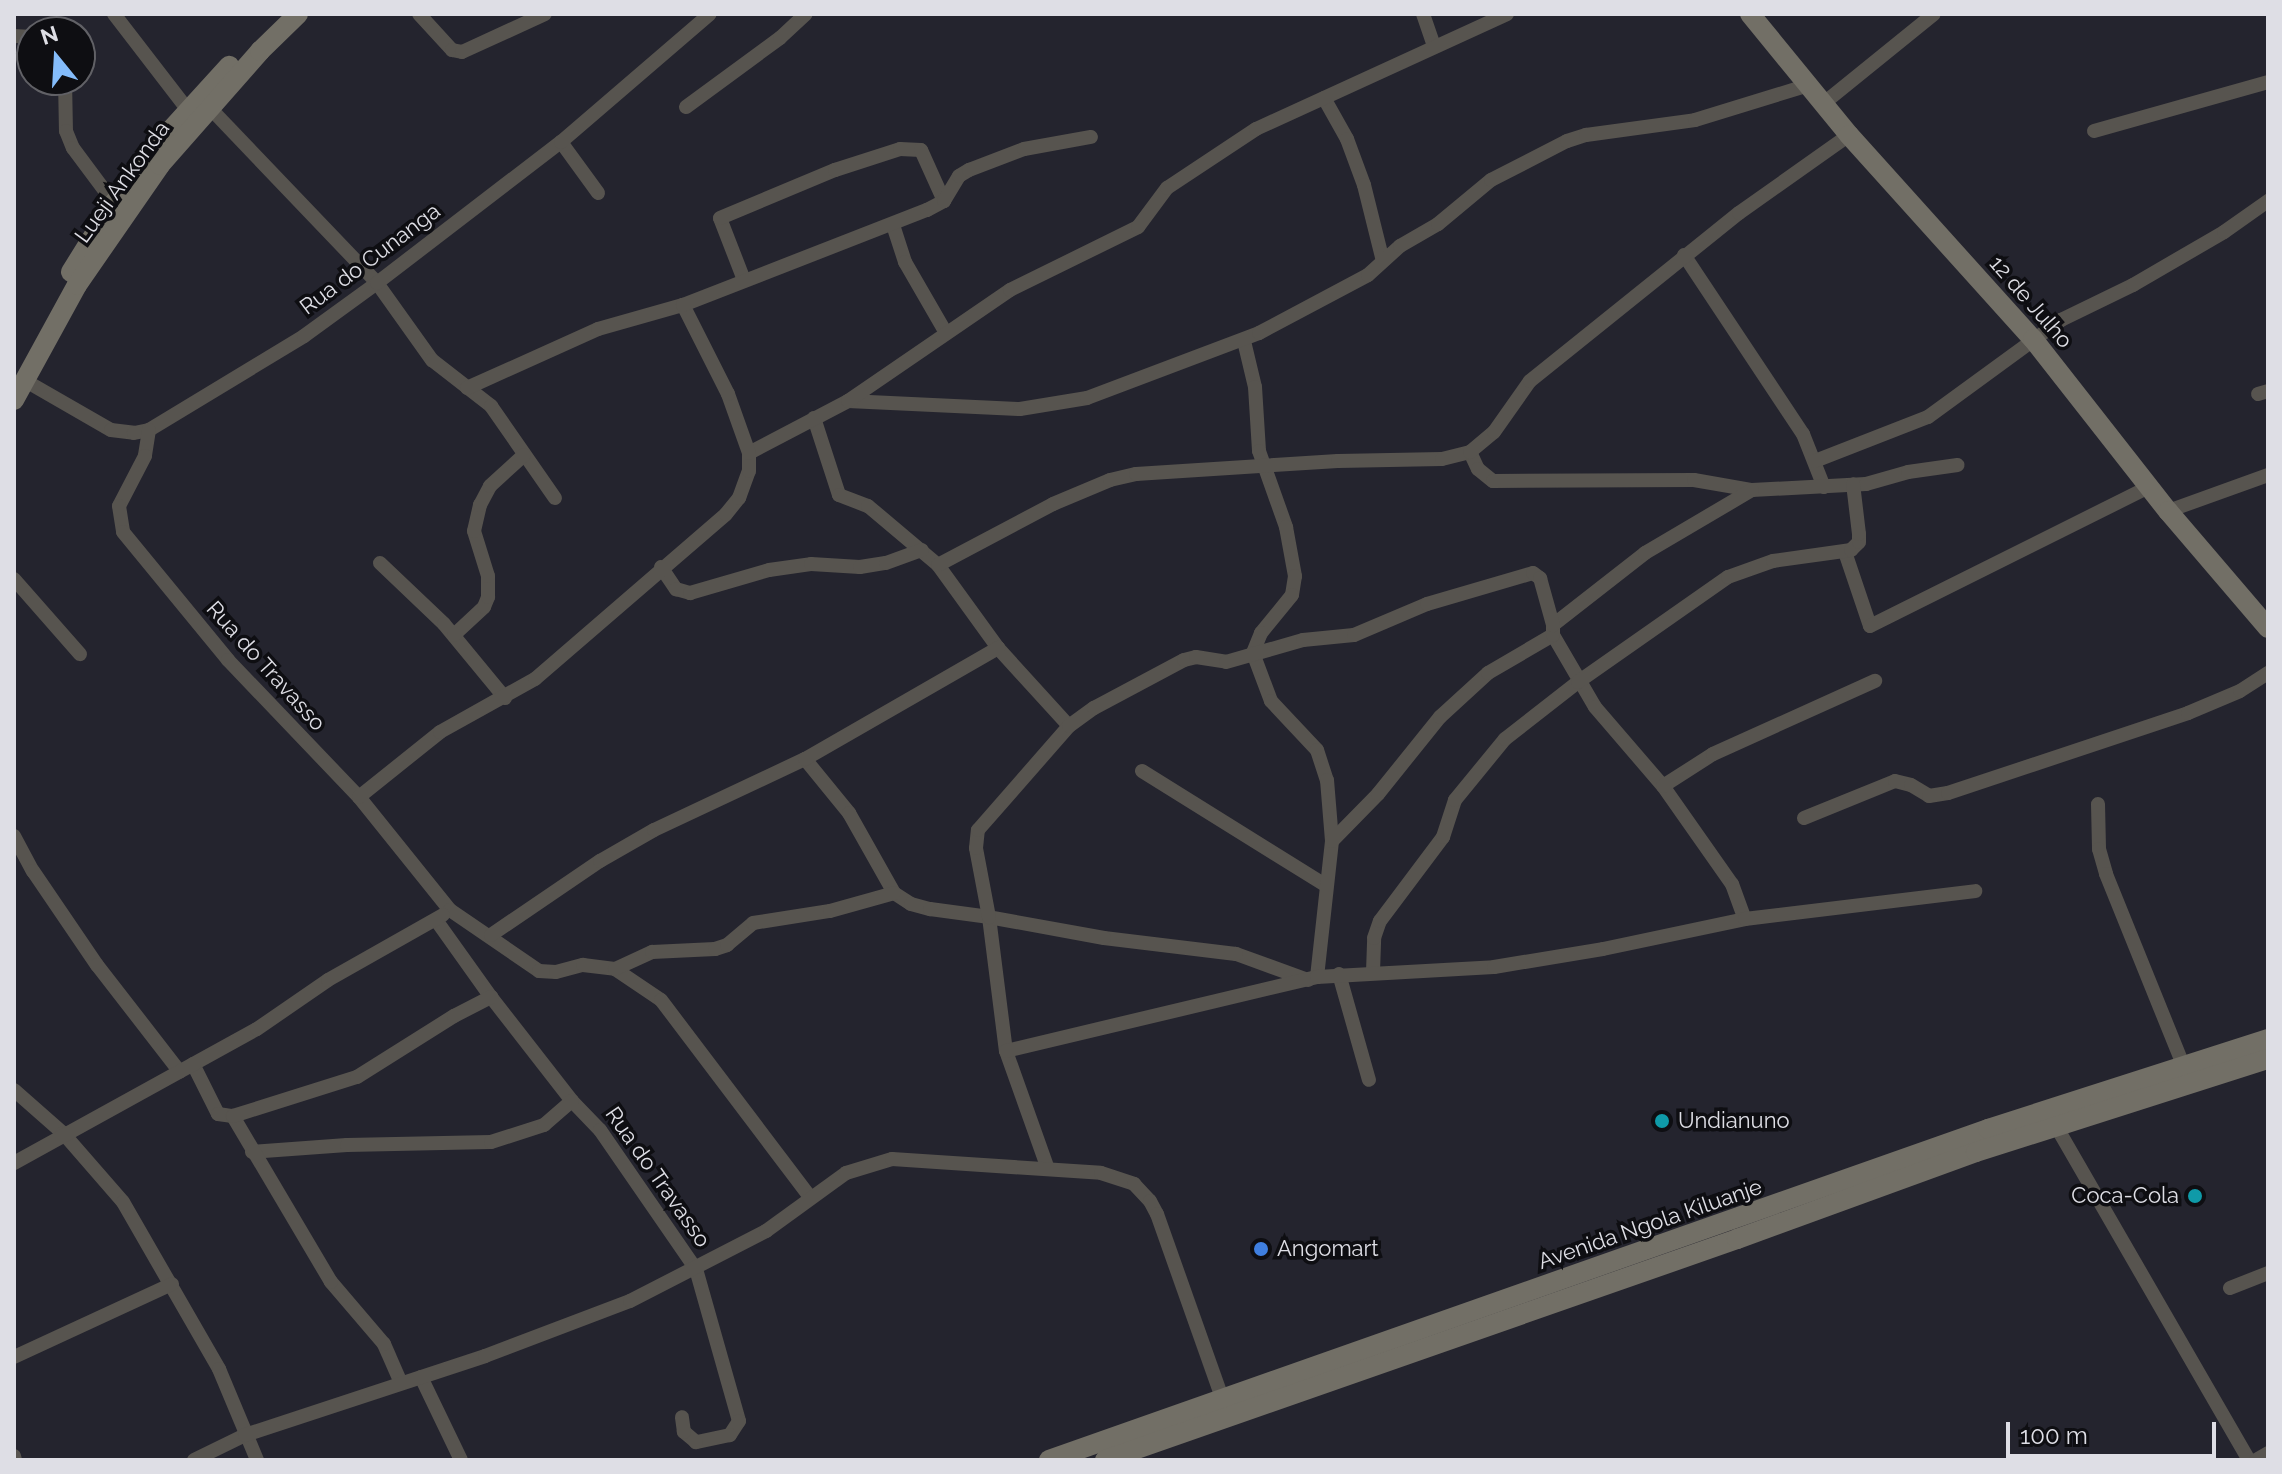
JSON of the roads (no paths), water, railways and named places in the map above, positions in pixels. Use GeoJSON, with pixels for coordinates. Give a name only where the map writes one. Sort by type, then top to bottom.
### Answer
{"type":"FeatureCollection","features":[{"type":"Feature","properties":{"kind":"main road"},"geometry":{"type":"LineString","coordinates":[[19,375],[114,203],[188,110],[278,14]]}},
{"type":"Feature","properties":{"kind":"main road","name":"Lueji Ankonda"},"geometry":{"type":"LineString","coordinates":[[14,400],[19,375],[160,165],[298,14]]}},
{"type":"Feature","properties":{"kind":"main road","name":"12 de Julho"},"geometry":{"type":"LineString","coordinates":[[1750,14],[1849,135],[2033,339],[2168,511],[2268,628]]}},
{"type":"Feature","properties":{"kind":"main road","name":"Avenida Ngola Kiluanje"},"geometry":{"type":"LineString","coordinates":[[1049,1460],[1988,1129],[2268,1039]]}},
{"type":"Feature","properties":{"kind":"main road","name":"Avenida Ngola Kiluanje"},"geometry":{"type":"LineString","coordinates":[[1105,1460],[2056,1126],[2268,1059]]}},
{"type":"Feature","properties":{"kind":"street"},"geometry":{"type":"LineString","coordinates":[[114,14],[188,110]]}},
{"type":"Feature","properties":{"kind":"street"},"geometry":{"type":"LineString","coordinates":[[419,14],[452,50],[462,52],[545,14]]}},
{"type":"Feature","properties":{"kind":"street","name":"Rua do Cunanga"},"geometry":{"type":"LineString","coordinates":[[149,430],[304,336],[377,283],[561,142],[710,14]]}},
{"type":"Feature","properties":{"kind":"street"},"geometry":{"type":"LineString","coordinates":[[1423,14],[1434,46]]}},
{"type":"Feature","properties":{"kind":"street"},"geometry":{"type":"LineString","coordinates":[[749,453],[848,401],[1042,272],[1138,227],[1167,188],[1256,129],[1507,14]]}},
{"type":"Feature","properties":{"kind":"street"},"geometry":{"type":"LineString","coordinates":[[1824,103],[1934,14]]}},
{"type":"Feature","properties":{"kind":"street"},"geometry":{"type":"LineString","coordinates":[[686,107],[780,38],[797,16]]}},
{"type":"Feature","properties":{"kind":"street"},"geometry":{"type":"LineString","coordinates":[[2094,131],[2268,82]]}},
{"type":"Feature","properties":{"kind":"street"},"geometry":{"type":"LineString","coordinates":[[848,401],[969,408],[1043,408],[1087,398],[1244,341],[1368,275],[1491,180],[1567,141],[1586,135],[1695,120],[1809,85]]}},
{"type":"Feature","properties":{"kind":"street"},"geometry":{"type":"LineString","coordinates":[[65,96],[66,131],[73,148],[114,203]]}},
{"type":"Feature","properties":{"kind":"street"},"geometry":{"type":"LineString","coordinates":[[1324,98],[1347,139],[1364,185],[1383,261]]}},
{"type":"Feature","properties":{"kind":"street"},"geometry":{"type":"LineString","coordinates":[[210,108],[377,283],[419,345],[491,406],[555,498]]}},
{"type":"Feature","properties":{"kind":"street"},"geometry":{"type":"LineString","coordinates":[[938,565],[1053,504],[1110,480],[1136,474],[1338,461],[1442,459],[1470,452],[1494,432],[1530,381],[1684,255],[1849,135]]}},
{"type":"Feature","properties":{"kind":"street"},"geometry":{"type":"LineString","coordinates":[[467,388],[598,329],[683,305],[893,225],[944,201],[964,172],[1024,149],[1091,137]]}},
{"type":"Feature","properties":{"kind":"street"},"geometry":{"type":"LineString","coordinates":[[561,142],[598,193]]}},
{"type":"Feature","properties":{"kind":"street"},"geometry":{"type":"LineString","coordinates":[[744,280],[720,218],[821,176],[900,149],[921,150],[944,201]]}},
{"type":"Feature","properties":{"kind":"street"},"geometry":{"type":"LineString","coordinates":[[1815,461],[1928,417],[2061,320],[2133,285],[2224,232],[2268,201]]}},
{"type":"Feature","properties":{"kind":"street"},"geometry":{"type":"LineString","coordinates":[[893,225],[905,262],[946,333]]}},
{"type":"Feature","properties":{"kind":"street"},"geometry":{"type":"LineString","coordinates":[[1684,255],[1803,434],[1824,487]]}},
{"type":"Feature","properties":{"kind":"street"},"geometry":{"type":"LineString","coordinates":[[359,797],[440,732],[535,679],[726,514],[739,498],[749,471],[749,453],[728,394],[683,305]]}},
{"type":"Feature","properties":{"kind":"street"},"geometry":{"type":"LineString","coordinates":[[1244,341],[1253,371],[1256,433],[1286,527],[1295,576],[1292,595],[1261,633],[1253,653],[1271,701],[1317,750],[1327,780],[1332,841],[1313,978]]}},
{"type":"Feature","properties":{"kind":"street"},"geometry":{"type":"LineString","coordinates":[[19,375],[111,430],[134,433],[149,430]]}},
{"type":"Feature","properties":{"kind":"street"},"geometry":{"type":"LineString","coordinates":[[814,418],[839,495],[868,506],[938,565],[998,648],[1069,726]]}},
{"type":"Feature","properties":{"kind":"street","name":"Rua do Travasso"},"geometry":{"type":"LineString","coordinates":[[149,430],[145,456],[119,506],[123,532],[228,660],[359,797],[450,910],[544,972],[583,965],[615,969]]}},
{"type":"Feature","properties":{"kind":"street"},"geometry":{"type":"LineString","coordinates":[[1470,452],[1478,469],[1493,481],[1694,480],[1752,490],[1853,484],[1958,465]]}},
{"type":"Feature","properties":{"kind":"street"},"geometry":{"type":"LineString","coordinates":[[454,635],[484,607],[488,597],[488,576],[474,531],[480,505],[490,486],[524,455]]}},
{"type":"Feature","properties":{"kind":"street"},"geometry":{"type":"LineString","coordinates":[[2168,511],[2268,475]]}},
{"type":"Feature","properties":{"kind":"street"},"geometry":{"type":"LineString","coordinates":[[1373,972],[1374,938],[1380,921],[1443,837],[1455,800],[1505,739],[1578,682],[1728,577],[1784,559],[1845,552],[1859,542],[1853,484]]}},
{"type":"Feature","properties":{"kind":"street"},"geometry":{"type":"LineString","coordinates":[[1845,552],[1870,626],[2149,487]]}},
{"type":"Feature","properties":{"kind":"street"},"geometry":{"type":"LineString","coordinates":[[1332,841],[1378,794],[1440,717],[1470,688],[1553,630],[1645,553],[1752,490]]}},
{"type":"Feature","properties":{"kind":"street"},"geometry":{"type":"LineString","coordinates":[[661,567],[682,593],[769,570],[811,564],[860,567],[886,563],[922,550]]}},
{"type":"Feature","properties":{"kind":"street"},"geometry":{"type":"LineString","coordinates":[[380,563],[454,635],[505,698]]}},
{"type":"Feature","properties":{"kind":"street"},"geometry":{"type":"LineString","coordinates":[[1048,1169],[1006,1051],[989,917],[976,848],[978,830],[1069,726],[1094,708],[1184,660],[1196,657],[1226,662],[1303,640],[1354,635],[1427,604],[1533,573],[1540,578],[1553,630],[1578,682],[1663,786],[1732,884],[1745,919]]}},
{"type":"Feature","properties":{"kind":"street"},"geometry":{"type":"LineString","coordinates":[[14,579],[80,654]]}},
{"type":"Feature","properties":{"kind":"street"},"geometry":{"type":"LineString","coordinates":[[491,935],[600,861],[654,830],[805,759],[998,648]]}},
{"type":"Feature","properties":{"kind":"street"},"geometry":{"type":"LineString","coordinates":[[1804,818],[1895,781],[1911,785],[1929,796],[1948,793],[2200,708],[2240,691],[2268,673]]}},
{"type":"Feature","properties":{"kind":"street"},"geometry":{"type":"LineString","coordinates":[[1663,786],[1713,754],[1875,681]]}},
{"type":"Feature","properties":{"kind":"street"},"geometry":{"type":"LineString","coordinates":[[805,759],[849,813],[894,893],[911,904],[1104,938],[1236,954],[1313,978]]}},
{"type":"Feature","properties":{"kind":"street"},"geometry":{"type":"LineString","coordinates":[[1142,771],[1325,885]]}},
{"type":"Feature","properties":{"kind":"street"},"geometry":{"type":"LineString","coordinates":[[2098,804],[2099,849],[2106,874],[2183,1065]]}},
{"type":"Feature","properties":{"kind":"street"},"geometry":{"type":"LineString","coordinates":[[14,836],[33,871],[97,965],[187,1068],[218,1114],[233,1116],[357,1077],[491,997]]}},
{"type":"Feature","properties":{"kind":"street"},"geometry":{"type":"LineString","coordinates":[[1006,1051],[1313,978],[1339,974],[1494,967],[1745,919],[1975,891]]}},
{"type":"Feature","properties":{"kind":"street"},"geometry":{"type":"LineString","coordinates":[[615,969],[652,952],[715,949],[727,945],[753,923],[830,911],[894,893]]}},
{"type":"Feature","properties":{"kind":"street"},"geometry":{"type":"LineString","coordinates":[[14,1163],[63,1133],[257,1029],[328,980],[450,910]]}},
{"type":"Feature","properties":{"kind":"street","name":"Rua do Travasso"},"geometry":{"type":"LineString","coordinates":[[436,920],[572,1101],[610,1143],[696,1269],[739,1421],[730,1435],[696,1442],[684,1432],[682,1417]]}},
{"type":"Feature","properties":{"kind":"street"},"geometry":{"type":"LineString","coordinates":[[615,969],[661,1000],[811,1198]]}},
{"type":"Feature","properties":{"kind":"street"},"geometry":{"type":"LineString","coordinates":[[1339,974],[1369,1080]]}},
{"type":"Feature","properties":{"kind":"street"},"geometry":{"type":"LineString","coordinates":[[14,1090],[63,1133],[123,1202],[219,1369],[257,1460]]}},
{"type":"Feature","properties":{"kind":"street"},"geometry":{"type":"LineString","coordinates":[[252,1152],[347,1145],[491,1142],[544,1125],[572,1101]]}},
{"type":"Feature","properties":{"kind":"street"},"geometry":{"type":"LineString","coordinates":[[233,1116],[331,1282],[384,1344],[401,1383]]}},
{"type":"Feature","properties":{"kind":"street"},"geometry":{"type":"LineString","coordinates":[[2056,1126],[2249,1460]]}},
{"type":"Feature","properties":{"kind":"street"},"geometry":{"type":"LineString","coordinates":[[194,1460],[245,1435],[542,1336],[630,1301],[766,1231],[846,1173],[892,1159],[1101,1173],[1134,1184],[1143,1191],[1157,1214],[1222,1398]]}},
{"type":"Feature","properties":{"kind":"street"},"geometry":{"type":"LineString","coordinates":[[2230,1288],[2268,1273]]}},
{"type":"Feature","properties":{"kind":"street"},"geometry":{"type":"LineString","coordinates":[[14,1357],[172,1284]]}},
{"type":"Feature","properties":{"kind":"street"},"geometry":{"type":"LineString","coordinates":[[421,1377],[461,1460]]}},
{"type":"Feature","properties":{"kind":"street"},"geometry":{"type":"LineString","coordinates":[[2256,1460],[2268,1453]]}},
{"type":"Feature","properties":{"kind":"place","name":"Undianuno"},"geometry":{"type":"Point","coordinates":[1662,1121]}},
{"type":"Feature","properties":{"kind":"place","name":"Coca-Cola"},"geometry":{"type":"Point","coordinates":[2195,1196]}},
{"type":"Feature","properties":{"kind":"place","name":"Angomart"},"geometry":{"type":"Point","coordinates":[1261,1249]}}]}
